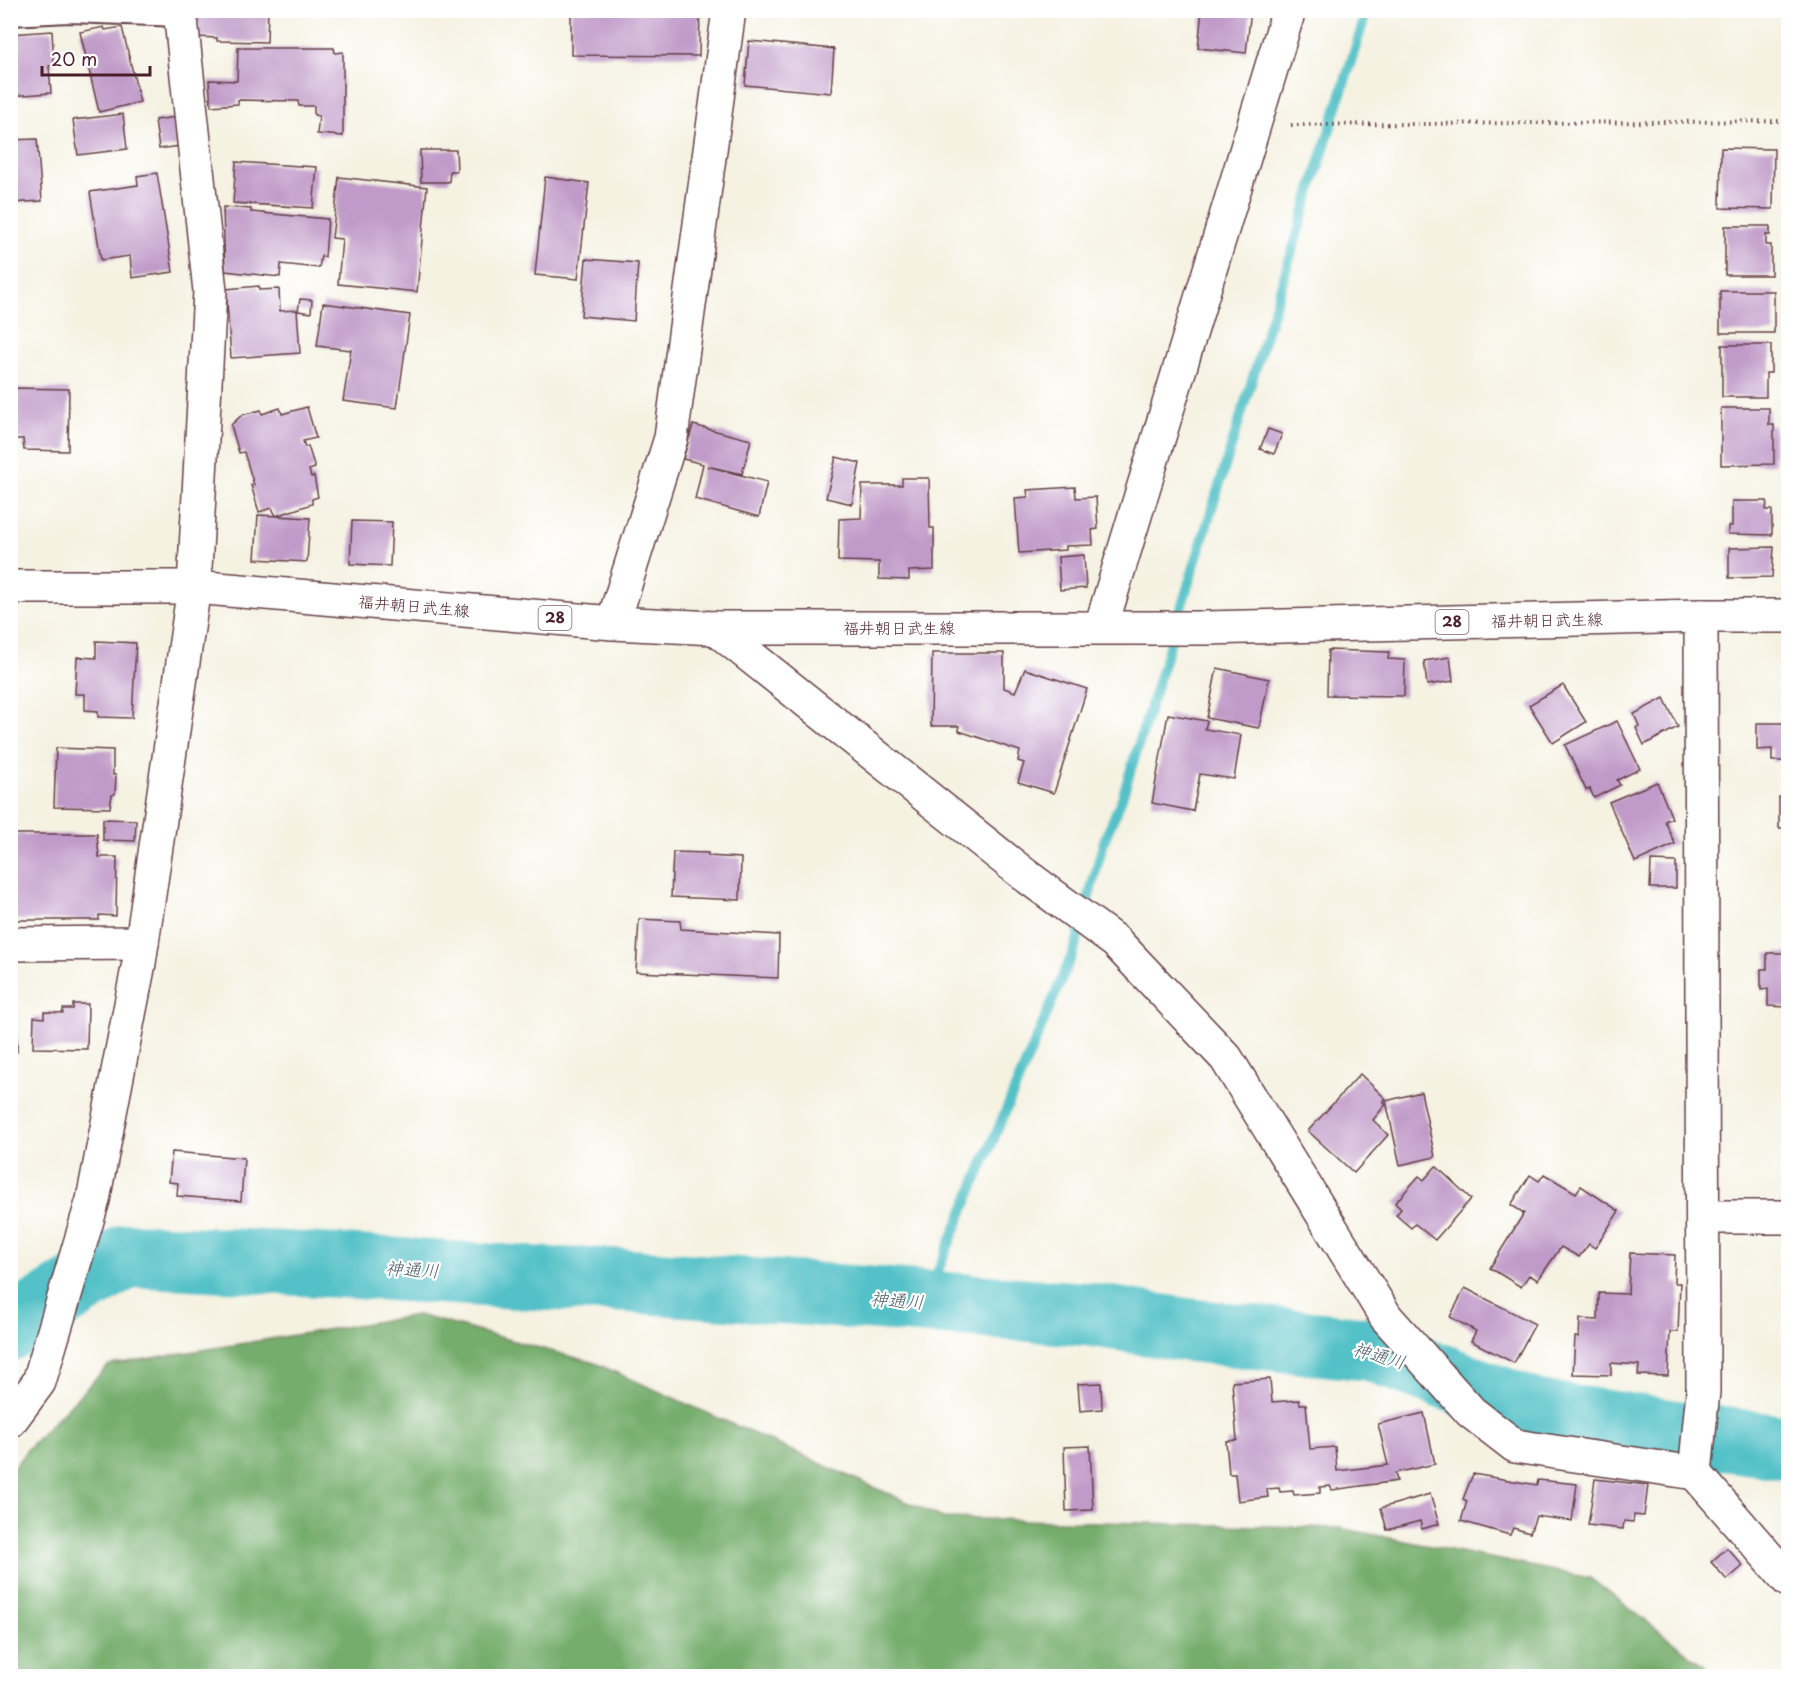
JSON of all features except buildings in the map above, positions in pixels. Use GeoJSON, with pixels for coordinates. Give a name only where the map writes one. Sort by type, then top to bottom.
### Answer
{"type":"FeatureCollection","features":[{"type":"Feature","properties":{"kind":"street"},"geometry":{"type":"LineString","coordinates":[[613,623],[671,438],[729,10]]}},
{"type":"Feature","properties":{"kind":"street"},"geometry":{"type":"LineString","coordinates":[[1111,628],[1254,125],[1289,10]]}},
{"type":"Feature","properties":{"kind":"street"},"geometry":{"type":"LineString","coordinates":[[10,1420],[39,1382],[93,1200],[142,943],[194,587],[210,291],[180,14]]}},
{"type":"Feature","properties":{"kind":"street","name":"福井朝日武生線"},"geometry":{"type":"LineString","coordinates":[[10,587],[194,587],[613,623],[715,628],[1204,628],[1788,616]]}},
{"type":"Feature","properties":{"kind":"street"},"geometry":{"type":"LineString","coordinates":[[1695,1473],[1703,1391],[1701,616]]}},
{"type":"Feature","properties":{"kind":"street"},"geometry":{"type":"LineString","coordinates":[[715,628],[1025,875],[1116,942],[1226,1058],[1386,1317],[1471,1412],[1515,1446],[1695,1473],[1788,1580]]}},
{"type":"Feature","properties":{"kind":"street"},"geometry":{"type":"LineString","coordinates":[[10,944],[142,943]]}},
{"type":"Feature","properties":{"kind":"street"},"geometry":{"type":"LineString","coordinates":[[1703,1216],[1788,1217]]}},
{"type":"Feature","properties":{"kind":"lane"},"geometry":{"type":"LineString","coordinates":[[10,17],[69,14],[180,14]]}},
{"type":"Feature","properties":{"kind":"path"},"geometry":{"type":"LineString","coordinates":[[1254,125],[1788,121]]}},
{"type":"Feature","properties":{"kind":"green space"},"geometry":{"type":"Polygon","coordinates":[[[418,1315],[595,1363],[943,1518],[1340,1528],[1590,1578],[1718,1676],[11,1676],[11,1472],[28,1448],[109,1365],[418,1315]]]}},
{"type":"Feature","properties":{"kind":"waterway"},"geometry":{"type":"LineString","coordinates":[[924,1303],[1075,948],[1104,841],[1122,798],[1367,10]]}},
{"type":"Feature","properties":{"kind":"waterway","name":"神通川"},"geometry":{"type":"LineString","coordinates":[[10,1329],[129,1255],[548,1279],[615,1280],[1086,1314],[1187,1330],[1370,1349],[1537,1412],[1788,1448]]}}]}
